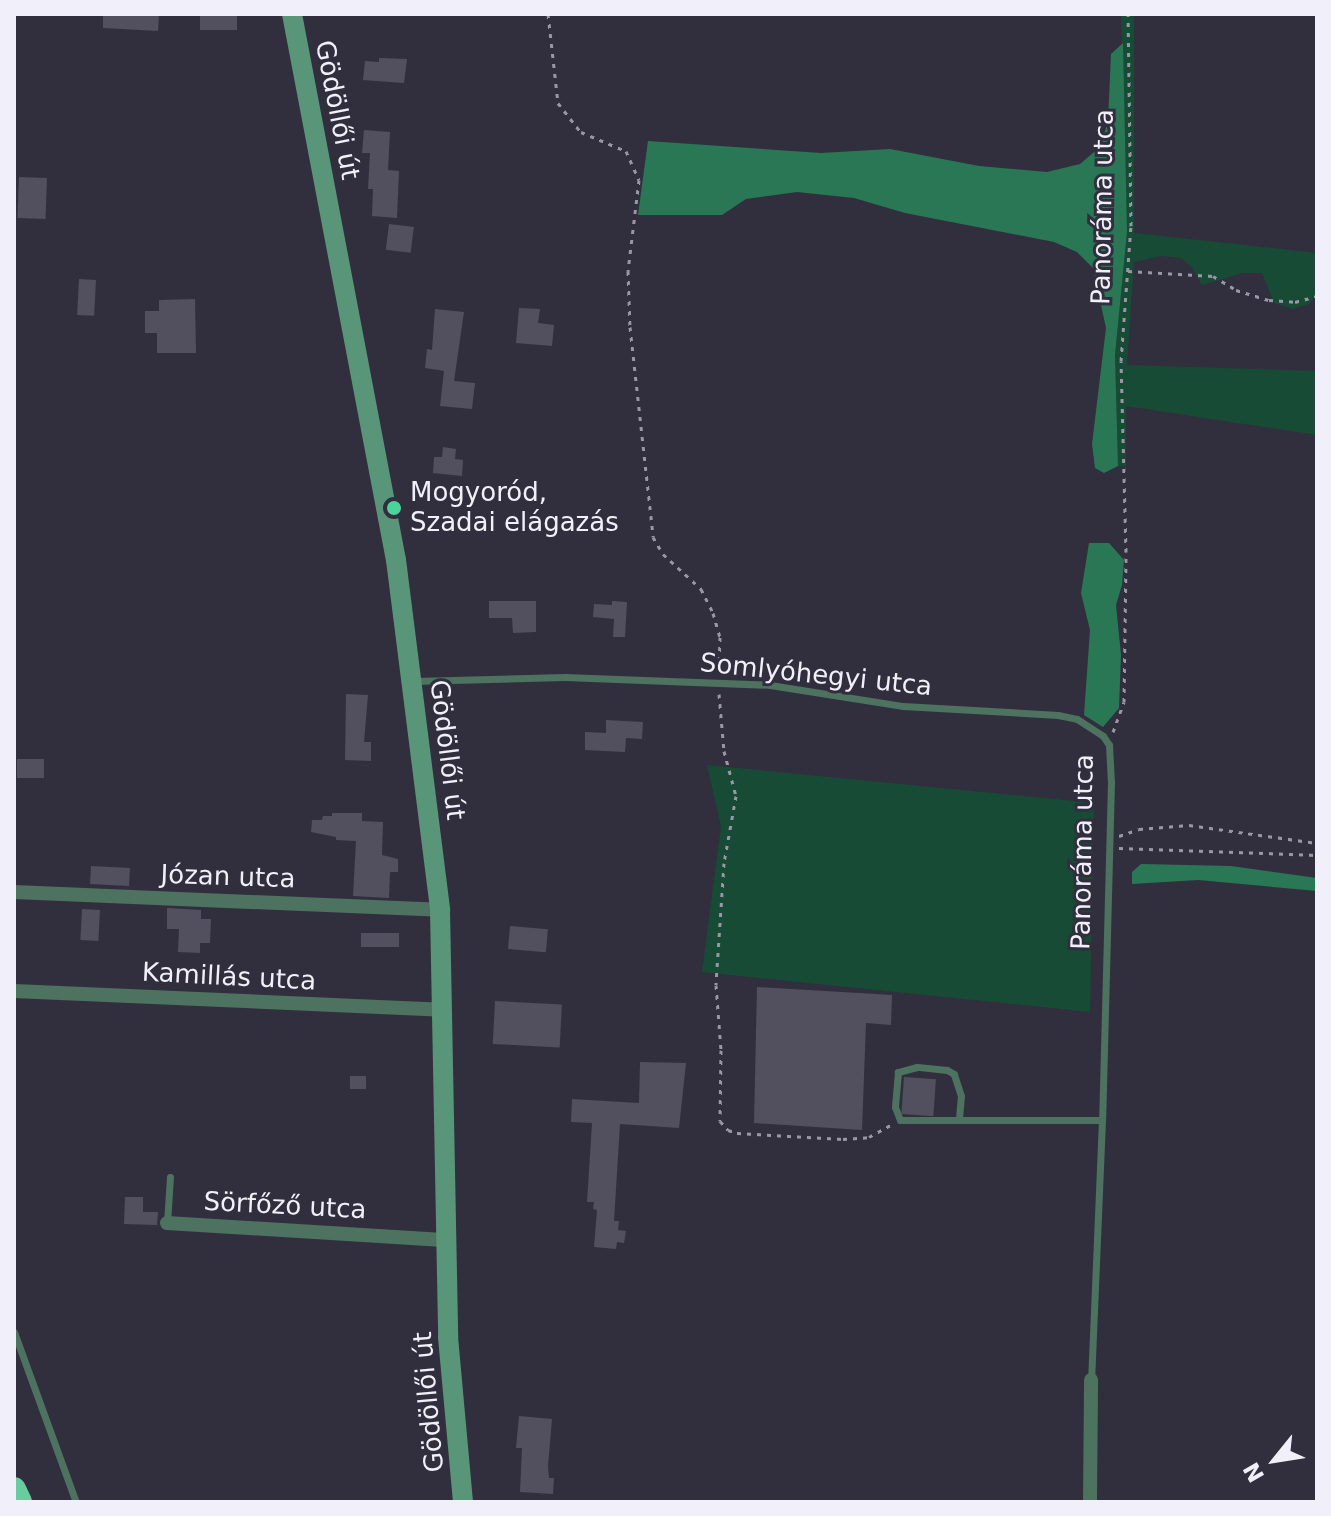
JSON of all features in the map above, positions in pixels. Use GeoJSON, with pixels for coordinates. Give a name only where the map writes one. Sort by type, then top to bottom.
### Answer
{"type":"FeatureCollection","features":[{"type":"Feature","properties":{"kind":"highway"},"geometry":{"type":"LineString","coordinates":[[14,1489],[20,1502]]}},
{"type":"Feature","properties":{"kind":"main road","name":"Gödöllői út"},"geometry":{"type":"LineString","coordinates":[[292,14],[396,560],[440,910],[448,1337],[463,1502]]}},
{"type":"Feature","properties":{"kind":"street","name":"Józan utca"},"geometry":{"type":"LineString","coordinates":[[14,892],[440,910]]}},
{"type":"Feature","properties":{"kind":"street","name":"Kamillás utca"},"geometry":{"type":"LineString","coordinates":[[14,991],[442,1010]]}},
{"type":"Feature","properties":{"kind":"street","name":"Sörfőző utca"},"geometry":{"type":"LineString","coordinates":[[167,1223],[447,1240]]}},
{"type":"Feature","properties":{"kind":"street","name":"Panoráma utca"},"geometry":{"type":"LineString","coordinates":[[1090,1502],[1091,1380]]}},
{"type":"Feature","properties":{"kind":"lane","name":"Somlyóhegyi utca"},"geometry":{"type":"LineString","coordinates":[[412,681],[565,677],[770,685],[903,706],[1058,715],[1090,726],[1109,745]]}},
{"type":"Feature","properties":{"kind":"lane","name":"Panoráma utca"},"geometry":{"type":"LineString","coordinates":[[1091,1380],[1102,1120],[1109,745]]}},
{"type":"Feature","properties":{"kind":"lane"},"geometry":{"type":"LineString","coordinates":[[959,1118],[961,1096],[954,1074],[947,1070],[905,1067],[898,1072],[895,1091],[898,1119],[959,1118],[971,1122],[1102,1120]]}},
{"type":"Feature","properties":{"kind":"lane","name":"Sörfőző utca"},"geometry":{"type":"LineString","coordinates":[[167,1223],[170,1177]]}},
{"type":"Feature","properties":{"kind":"lane"},"geometry":{"type":"LineString","coordinates":[[14,1332],[76,1502]]}},
{"type":"Feature","properties":{"kind":"path"},"geometry":{"type":"LineString","coordinates":[[548,14],[558,103],[581,132],[626,151],[639,180],[630,241],[629,313],[653,537],[663,554],[701,589],[713,613],[721,653],[718,684],[724,751],[736,796],[724,863],[716,985],[721,1050],[720,1121],[728,1130],[737,1133],[859,1139],[876,1134],[898,1119]]}},
{"type":"Feature","properties":{"kind":"path","name":"Panoráma utca"},"geometry":{"type":"LineString","coordinates":[[1109,745],[1124,702],[1126,552],[1121,361],[1131,226],[1128,14]]}},
{"type":"Feature","properties":{"kind":"path"},"geometry":{"type":"LineString","coordinates":[[1128,271],[1213,276],[1236,290],[1269,300],[1295,302],[1317,296]]}},
{"type":"Feature","properties":{"kind":"path"},"geometry":{"type":"LineString","coordinates":[[1108,837],[1139,829],[1189,825],[1317,843]]}},
{"type":"Feature","properties":{"kind":"path"},"geometry":{"type":"LineString","coordinates":[[1108,848],[1317,855]]}},
{"type":"Feature","properties":{"kind":"green space"},"geometry":{"type":"Polygon","coordinates":[[[1121,14],[1134,14],[1134,233],[1317,253],[1317,293],[1309,304],[1293,309],[1274,303],[1262,273],[1243,273],[1202,285],[1192,267],[1181,258],[1161,256],[1134,262],[1127,365],[1317,371],[1317,435],[1126,406],[1126,467],[1118,466],[1115,355],[1127,232],[1121,14]]]}},
{"type":"Feature","properties":{"kind":"green space"},"geometry":{"type":"Polygon","coordinates":[[[1123,43],[1127,232],[1115,355],[1118,466],[1104,473],[1095,468],[1092,444],[1106,328],[1093,268],[1077,252],[1054,242],[905,213],[854,198],[797,192],[746,199],[722,215],[638,215],[648,141],[821,153],[890,149],[979,166],[1047,172],[1080,164],[1100,147],[1108,121],[1111,54],[1123,43]]]}},
{"type":"Feature","properties":{"kind":"green space"},"geometry":{"type":"Polygon","coordinates":[[[1089,543],[1109,543],[1124,560],[1122,585],[1116,605],[1121,655],[1119,708],[1103,727],[1084,715],[1090,630],[1081,593],[1089,543]]]}},
{"type":"Feature","properties":{"kind":"green space"},"geometry":{"type":"Polygon","coordinates":[[[707,765],[1094,803],[1090,1012],[702,972],[721,826],[707,765]]]}},
{"type":"Feature","properties":{"kind":"green space"},"geometry":{"type":"Polygon","coordinates":[[[1141,864],[1231,866],[1317,878],[1317,891],[1198,880],[1132,884],[1132,872],[1141,864]]]}},
{"type":"Feature","properties":{"kind":"building"},"geometry":{"type":"Polygon","coordinates":[[[103,14],[159,14],[158,31],[103,28],[103,14]]]}},
{"type":"Feature","properties":{"kind":"building"},"geometry":{"type":"Polygon","coordinates":[[[200,14],[237,14],[237,30],[200,30],[200,14]]]}},
{"type":"Feature","properties":{"kind":"building"},"geometry":{"type":"Polygon","coordinates":[[[379,58],[407,59],[404,83],[363,80],[365,61],[379,62],[379,58]]]}},
{"type":"Feature","properties":{"kind":"building"},"geometry":{"type":"Polygon","coordinates":[[[364,130],[390,132],[388,170],[399,171],[397,218],[372,216],[373,189],[368,189],[370,153],[362,153],[364,130]]]}},
{"type":"Feature","properties":{"kind":"building"},"geometry":{"type":"Polygon","coordinates":[[[19,177],[47,178],[46,219],[18,218],[19,177]]]}},
{"type":"Feature","properties":{"kind":"building"},"geometry":{"type":"Polygon","coordinates":[[[389,224],[414,227],[411,253],[386,250],[389,224]]]}},
{"type":"Feature","properties":{"kind":"building"},"geometry":{"type":"Polygon","coordinates":[[[79,279],[96,280],[94,316],[77,315],[79,279]]]}},
{"type":"Feature","properties":{"kind":"building"},"geometry":{"type":"Polygon","coordinates":[[[195,299],[196,353],[157,353],[157,333],[145,333],[145,311],[159,311],[159,300],[195,299]]]}},
{"type":"Feature","properties":{"kind":"building"},"geometry":{"type":"Polygon","coordinates":[[[519,308],[540,309],[538,323],[554,325],[552,346],[516,343],[519,308]]]}},
{"type":"Feature","properties":{"kind":"building"},"geometry":{"type":"Polygon","coordinates":[[[435,309],[464,312],[454,381],[475,383],[472,409],[440,406],[444,371],[425,368],[427,349],[432,350],[435,309]]]}},
{"type":"Feature","properties":{"kind":"building"},"geometry":{"type":"Polygon","coordinates":[[[443,447],[456,449],[455,459],[463,460],[462,476],[433,473],[434,457],[442,457],[443,447]]]}},
{"type":"Feature","properties":{"kind":"building"},"geometry":{"type":"Polygon","coordinates":[[[489,601],[536,601],[536,632],[513,633],[512,618],[489,618],[489,601]]]}},
{"type":"Feature","properties":{"kind":"building"},"geometry":{"type":"Polygon","coordinates":[[[612,601],[627,602],[625,637],[613,637],[614,619],[593,617],[594,604],[612,605],[612,601]]]}},
{"type":"Feature","properties":{"kind":"building"},"geometry":{"type":"Polygon","coordinates":[[[346,694],[368,695],[364,742],[371,742],[371,761],[345,760],[346,694]]]}},
{"type":"Feature","properties":{"kind":"building"},"geometry":{"type":"Polygon","coordinates":[[[606,720],[643,722],[642,739],[626,738],[625,752],[585,750],[585,732],[606,733],[606,720]]]}},
{"type":"Feature","properties":{"kind":"building"},"geometry":{"type":"Polygon","coordinates":[[[17,759],[44,759],[44,778],[17,778],[17,759]]]}},
{"type":"Feature","properties":{"kind":"building"},"geometry":{"type":"Polygon","coordinates":[[[332,813],[362,813],[362,821],[383,822],[382,855],[398,859],[398,872],[390,872],[389,898],[353,896],[356,841],[336,840],[336,837],[311,832],[312,820],[322,820],[323,816],[332,816],[332,813]]]}},
{"type":"Feature","properties":{"kind":"building"},"geometry":{"type":"Polygon","coordinates":[[[91,866],[130,868],[129,886],[90,884],[91,866]]]}},
{"type":"Feature","properties":{"kind":"building"},"geometry":{"type":"Polygon","coordinates":[[[167,908],[201,910],[201,919],[211,919],[210,943],[200,943],[200,953],[178,952],[179,929],[167,929],[167,908]]]}},
{"type":"Feature","properties":{"kind":"building"},"geometry":{"type":"Polygon","coordinates":[[[82,909],[100,910],[98,941],[80,940],[82,909]]]}},
{"type":"Feature","properties":{"kind":"building"},"geometry":{"type":"Polygon","coordinates":[[[510,926],[548,929],[546,952],[508,949],[510,926]]]}},
{"type":"Feature","properties":{"kind":"building"},"geometry":{"type":"Polygon","coordinates":[[[361,933],[399,933],[399,947],[361,947],[361,933]]]}},
{"type":"Feature","properties":{"kind":"building"},"geometry":{"type":"Polygon","coordinates":[[[757,987],[892,995],[891,1025],[866,1023],[862,1130],[754,1123],[757,987]]]}},
{"type":"Feature","properties":{"kind":"building"},"geometry":{"type":"Polygon","coordinates":[[[495,1001],[562,1005],[560,1047],[493,1044],[495,1001]]]}},
{"type":"Feature","properties":{"kind":"building"},"geometry":{"type":"Polygon","coordinates":[[[640,1062],[686,1063],[679,1128],[620,1124],[614,1221],[619,1221],[618,1230],[626,1231],[624,1243],[617,1242],[616,1249],[594,1247],[597,1210],[593,1209],[594,1202],[587,1202],[592,1123],[571,1122],[572,1099],[639,1103],[640,1062]]]}},
{"type":"Feature","properties":{"kind":"building"},"geometry":{"type":"Polygon","coordinates":[[[350,1076],[366,1076],[366,1089],[350,1089],[350,1076]]]}},
{"type":"Feature","properties":{"kind":"building"},"geometry":{"type":"Polygon","coordinates":[[[904,1077],[936,1079],[933,1116],[901,1114],[904,1077]]]}},
{"type":"Feature","properties":{"kind":"building"},"geometry":{"type":"Polygon","coordinates":[[[125,1197],[143,1197],[143,1212],[158,1212],[157,1225],[124,1224],[125,1197]]]}},
{"type":"Feature","properties":{"kind":"building"},"geometry":{"type":"Polygon","coordinates":[[[519,1416],[552,1419],[548,1466],[549,1478],[554,1478],[553,1494],[520,1492],[522,1448],[516,1448],[519,1416]]]}},
{"type":"Feature","properties":{"kind":"place","name":"Mogyoród, Szadai elágazás"},"geometry":{"type":"Point","coordinates":[394,508]}}]}
